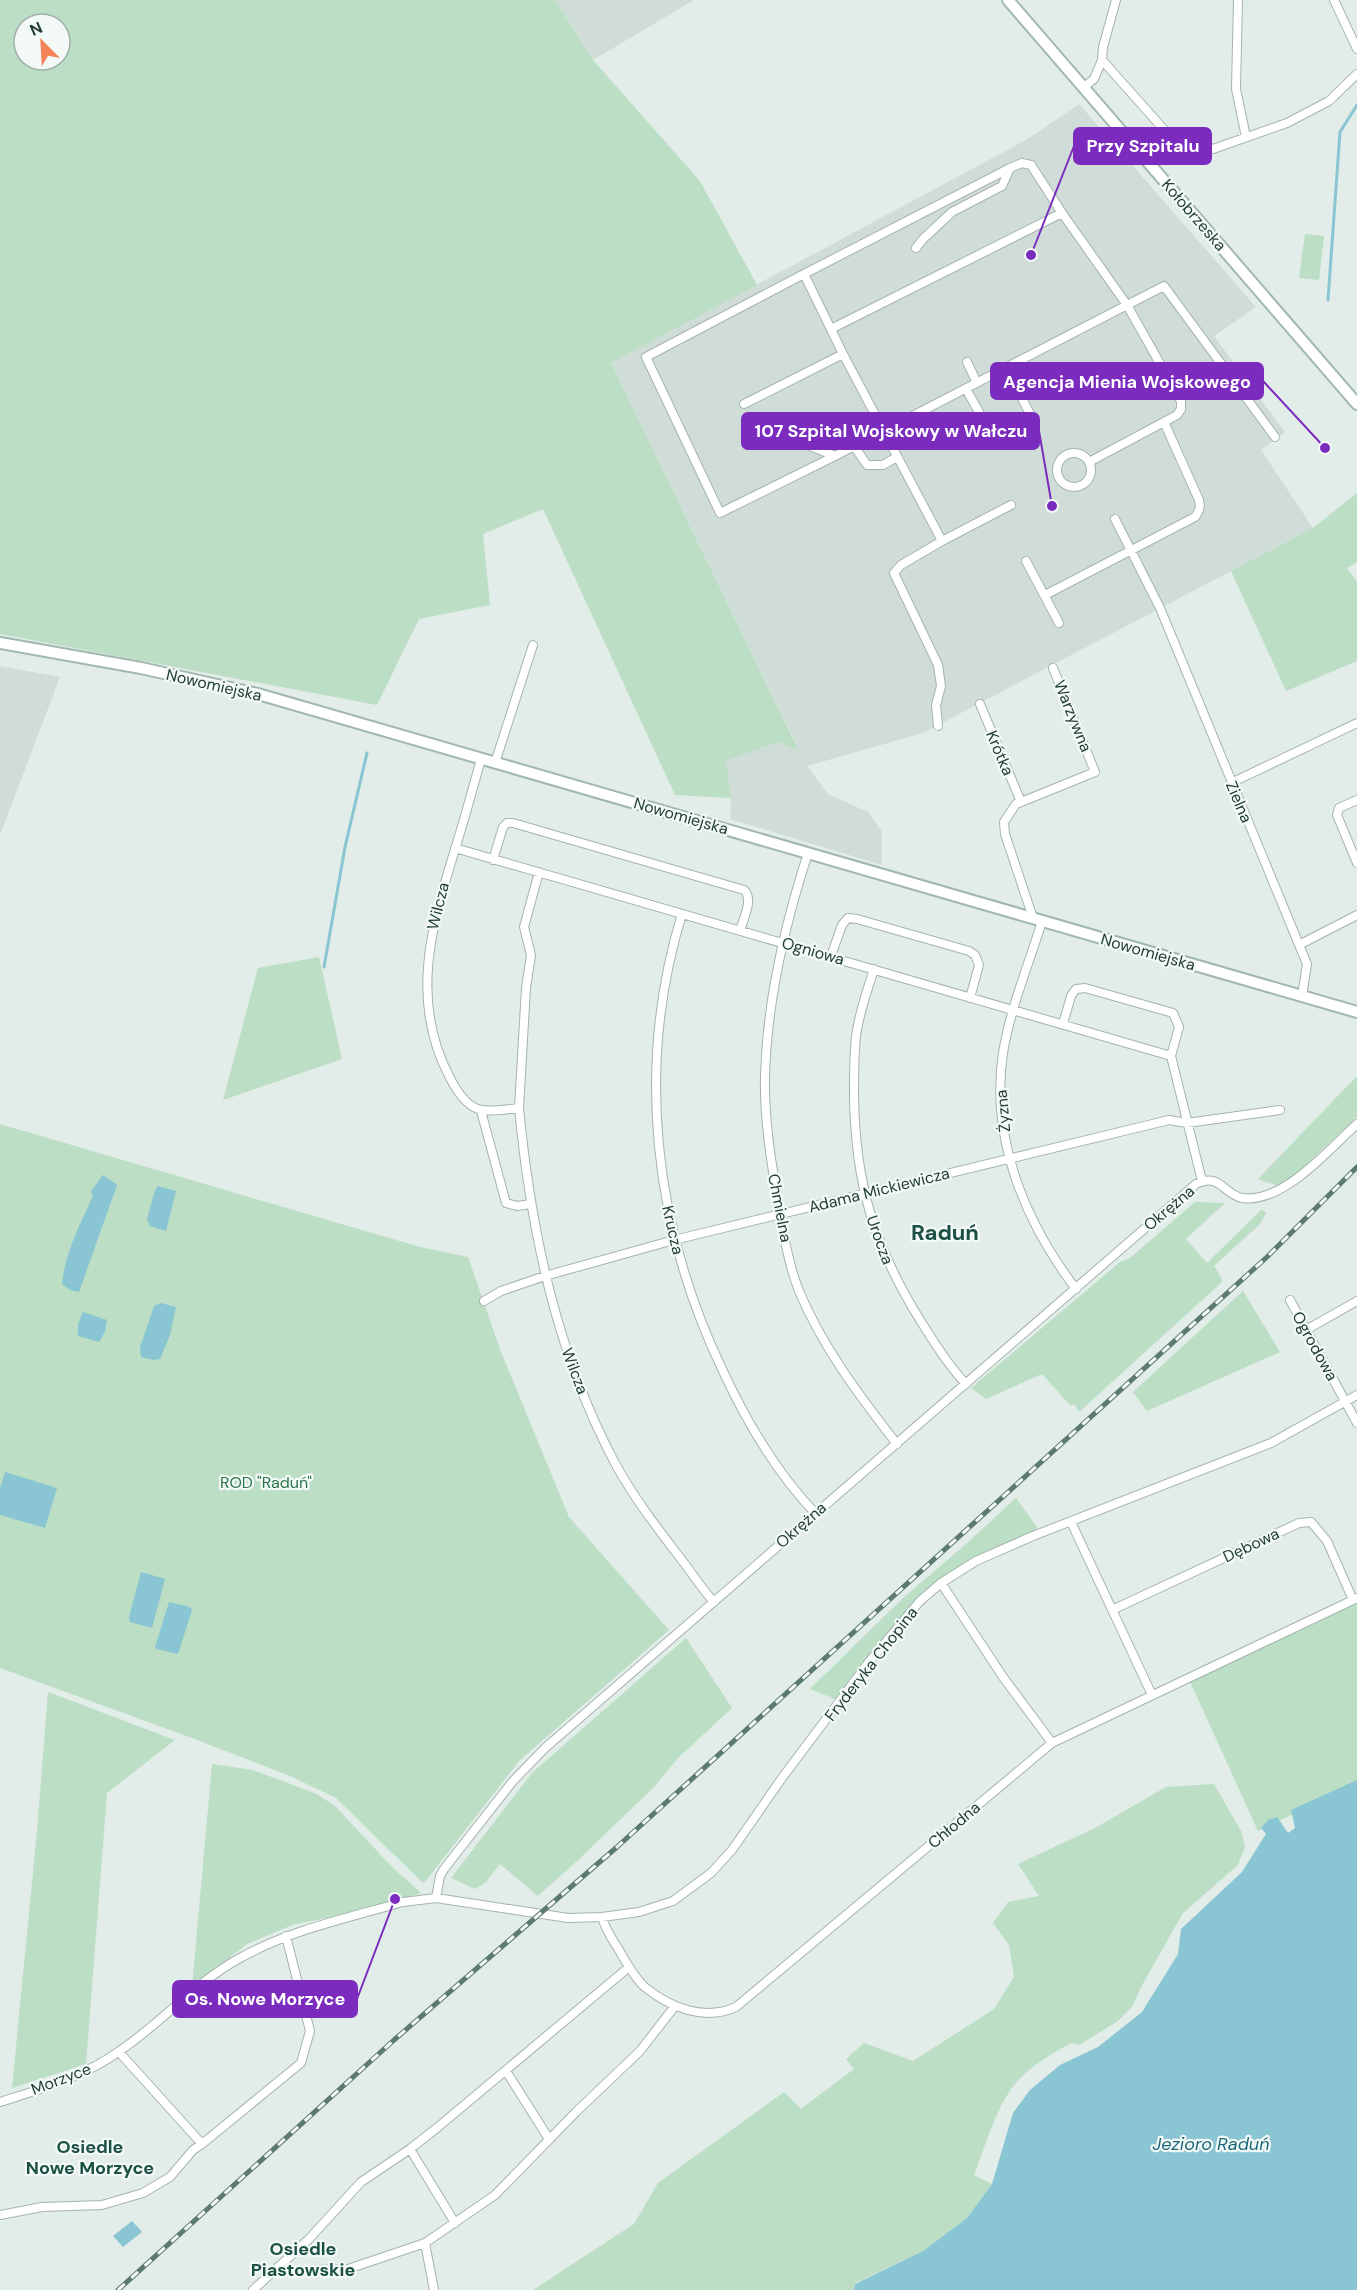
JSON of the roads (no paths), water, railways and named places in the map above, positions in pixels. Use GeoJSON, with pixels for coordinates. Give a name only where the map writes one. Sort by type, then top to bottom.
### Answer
{"type":"FeatureCollection","features":[{"type":"Feature","properties":{"kind":"street","name":"Kołobrzeska"},"geometry":{"type":"LineString","coordinates":[[1008,0],[1357,404]]}},
{"type":"Feature","properties":{"kind":"street"},"geometry":{"type":"LineString","coordinates":[[1084,87],[1094,79],[1102,60],[1102,47],[1116,0]]}},
{"type":"Feature","properties":{"kind":"street"},"geometry":{"type":"LineString","coordinates":[[1238,0],[1236,89],[1246,137]]}},
{"type":"Feature","properties":{"kind":"street"},"geometry":{"type":"LineString","coordinates":[[1335,0],[1357,49]]}},
{"type":"Feature","properties":{"kind":"street"},"geometry":{"type":"LineString","coordinates":[[1102,60],[1167,134],[1213,149],[1287,123],[1329,101],[1357,74]]}},
{"type":"Feature","properties":{"kind":"street"},"geometry":{"type":"LineString","coordinates":[[1143,157],[1155,141],[1167,134]]}},
{"type":"Feature","properties":{"kind":"street"},"geometry":{"type":"LineString","coordinates":[[1089,462],[1177,415],[1181,409],[1181,401],[1127,305],[1031,165],[1022,163],[1010,168],[646,357],[720,513],[835,456],[966,389],[1006,367],[1127,305],[1164,286],[1275,437]]}},
{"type":"Feature","properties":{"kind":"street"},"geometry":{"type":"LineString","coordinates":[[916,248],[952,212],[1002,186],[1010,168]]}},
{"type":"Feature","properties":{"kind":"street"},"geometry":{"type":"LineString","coordinates":[[831,329],[1062,213]]}},
{"type":"Feature","properties":{"kind":"street"},"geometry":{"type":"LineString","coordinates":[[804,274],[843,354],[942,540]]}},
{"type":"Feature","properties":{"kind":"street"},"geometry":{"type":"LineString","coordinates":[[744,405],[843,354]]}},
{"type":"Feature","properties":{"kind":"street"},"geometry":{"type":"LineString","coordinates":[[967,362],[977,383]]}},
{"type":"Feature","properties":{"kind":"street"},"geometry":{"type":"LineString","coordinates":[[966,389],[992,435],[1031,416],[1006,367]]}},
{"type":"Feature","properties":{"kind":"street"},"geometry":{"type":"LineString","coordinates":[[1045,595],[1195,517],[1201,506],[1164,422]]}},
{"type":"Feature","properties":{"kind":"street"},"geometry":{"type":"LineString","coordinates":[[793,439],[835,456]]}},
{"type":"Feature","properties":{"kind":"street"},"geometry":{"type":"LineString","coordinates":[[854,446],[867,465],[883,465],[897,457]]}},
{"type":"Feature","properties":{"kind":"street"},"geometry":{"type":"LineString","coordinates":[[1079,454],[1089,462],[1090,474],[1085,483],[1074,487],[1064,483],[1060,478],[1059,462],[1068,455],[1079,454]]}},
{"type":"Feature","properties":{"kind":"street"},"geometry":{"type":"LineString","coordinates":[[938,726],[936,705],[941,686],[938,664],[894,573],[901,565],[942,540],[1011,505]]}},
{"type":"Feature","properties":{"kind":"street","name":"Zielna"},"geometry":{"type":"LineString","coordinates":[[1115,519],[1160,608],[1307,964],[1302,996]]}},
{"type":"Feature","properties":{"kind":"street"},"geometry":{"type":"LineString","coordinates":[[1026,561],[1059,623]]}},
{"type":"Feature","properties":{"kind":"street","name":"Nowomiejska"},"geometry":{"type":"LineString","coordinates":[[0,643],[141,668],[258,694],[1357,1012]]}},
{"type":"Feature","properties":{"kind":"street"},"geometry":{"type":"LineString","coordinates":[[495,763],[533,645]]}},
{"type":"Feature","properties":{"kind":"street","name":"Warzywna"},"geometry":{"type":"LineString","coordinates":[[1021,802],[1095,772],[1053,668]]}},
{"type":"Feature","properties":{"kind":"street","name":"Krótka"},"geometry":{"type":"LineString","coordinates":[[980,704],[1021,802]]}},
{"type":"Feature","properties":{"kind":"street"},"geometry":{"type":"LineString","coordinates":[[1231,783],[1357,723]]}},
{"type":"Feature","properties":{"kind":"street","name":"Wilcza"},"geometry":{"type":"LineString","coordinates":[[481,759],[443,883],[430,943],[428,975],[429,1011],[441,1061],[452,1083],[468,1103],[481,1110]]}},
{"type":"Feature","properties":{"kind":"street"},"geometry":{"type":"LineString","coordinates":[[1357,800],[1339,807],[1337,815],[1357,862]]}},
{"type":"Feature","properties":{"kind":"street"},"geometry":{"type":"LineString","coordinates":[[1021,802],[1016,804],[1004,822],[1005,834],[1037,920]]}},
{"type":"Feature","properties":{"kind":"street"},"geometry":{"type":"LineString","coordinates":[[493,860],[503,827],[507,823],[525,826],[744,890],[748,893],[749,900],[740,931]]}},
{"type":"Feature","properties":{"kind":"street","name":"Ogniowa"},"geometry":{"type":"LineString","coordinates":[[455,848],[1171,1056]]}},
{"type":"Feature","properties":{"kind":"street","name":"Chmielna"},"geometry":{"type":"LineString","coordinates":[[808,853],[785,930],[767,1033],[765,1078],[771,1165],[780,1215],[798,1289],[811,1317],[863,1400],[897,1444]]}},
{"type":"Feature","properties":{"kind":"street","name":"Wilcza"},"geometry":{"type":"LineString","coordinates":[[538,872],[524,927],[531,955],[526,988],[519,1108],[531,1204],[545,1276],[568,1354],[601,1435],[618,1467],[660,1532],[714,1602]]}},
{"type":"Feature","properties":{"kind":"street","name":"Krucza"},"geometry":{"type":"LineString","coordinates":[[682,914],[670,965],[656,1059],[657,1143],[663,1189],[674,1240],[689,1291],[708,1340],[741,1412],[759,1441],[815,1513]]}},
{"type":"Feature","properties":{"kind":"street"},"geometry":{"type":"LineString","coordinates":[[1299,945],[1357,915]]}},
{"type":"Feature","properties":{"kind":"street"},"geometry":{"type":"LineString","coordinates":[[831,956],[848,918],[969,951],[975,955],[979,965],[970,998]]}},
{"type":"Feature","properties":{"kind":"street","name":"Żyzna"},"geometry":{"type":"LineString","coordinates":[[1037,920],[1004,1052],[1000,1079],[1002,1113],[1009,1158],[1033,1220],[1076,1289]]}},
{"type":"Feature","properties":{"kind":"street","name":"Urocza"},"geometry":{"type":"LineString","coordinates":[[874,969],[856,1036],[854,1130],[863,1194],[876,1236],[891,1271],[924,1326],[966,1383]]}},
{"type":"Feature","properties":{"kind":"street"},"geometry":{"type":"LineString","coordinates":[[1063,1024],[1071,996],[1076,989],[1085,987],[1173,1013],[1179,1027],[1171,1056]]}},
{"type":"Feature","properties":{"kind":"street","name":"Okrężna"},"geometry":{"type":"LineString","coordinates":[[1171,1056],[1202,1181]]}},
{"type":"Feature","properties":{"kind":"street"},"geometry":{"type":"LineString","coordinates":[[519,1108],[481,1110],[506,1203],[517,1206],[531,1204]]}},
{"type":"Feature","properties":{"kind":"street","name":"Adama Mickiewicza"},"geometry":{"type":"LineString","coordinates":[[484,1300],[501,1291],[545,1276],[674,1240],[1168,1120],[1187,1123],[1280,1110]]}},
{"type":"Feature","properties":{"kind":"street","name":"Okrężna"},"geometry":{"type":"LineString","coordinates":[[436,1898],[440,1876],[444,1869],[513,1781],[545,1748],[1202,1181],[1216,1182],[1237,1197],[1269,1194],[1297,1178],[1357,1124]]}},
{"type":"Feature","properties":{"kind":"street","name":"Ogrodowa"},"geometry":{"type":"LineString","coordinates":[[1290,1300],[1357,1423]]}},
{"type":"Feature","properties":{"kind":"street"},"geometry":{"type":"LineString","coordinates":[[1306,1329],[1357,1301]]}},
{"type":"Feature","properties":{"kind":"street","name":"Fryderyka Chopina"},"geometry":{"type":"LineString","coordinates":[[286,1936],[403,1902],[436,1898],[568,1918],[602,1917],[639,1912],[673,1901],[711,1874],[732,1850],[782,1778],[869,1662],[920,1601],[941,1583],[976,1561],[1262,1447],[1357,1395]]}},
{"type":"Feature","properties":{"kind":"street"},"geometry":{"type":"LineString","coordinates":[[1071,1522],[1152,1695]]}},
{"type":"Feature","properties":{"kind":"street","name":"Dębowa"},"geometry":{"type":"LineString","coordinates":[[1112,1610],[1299,1523],[1311,1522],[1327,1542],[1355,1599]]}},
{"type":"Feature","properties":{"kind":"street"},"geometry":{"type":"LineString","coordinates":[[941,1583],[1003,1677],[1052,1743]]}},
{"type":"Feature","properties":{"kind":"street","name":"Chłodna"},"geometry":{"type":"LineString","coordinates":[[602,1917],[604,1926],[629,1967],[645,1987],[675,2006],[697,2013],[717,2013],[736,2007],[1052,1743],[1355,1599]]}},
{"type":"Feature","properties":{"kind":"street"},"geometry":{"type":"LineString","coordinates":[[0,2215],[42,2207],[102,2205],[143,2193],[170,2177],[193,2150],[301,2063],[310,2031],[286,1936]]}},
{"type":"Feature","properties":{"kind":"street","name":"Morzyce"},"geometry":{"type":"LineString","coordinates":[[0,2102],[81,2073],[120,2052],[237,1959],[286,1936]]}},
{"type":"Feature","properties":{"kind":"street"},"geometry":{"type":"LineString","coordinates":[[254,2290],[309,2239],[361,2182],[410,2150],[629,1967]]}},
{"type":"Feature","properties":{"kind":"street"},"geometry":{"type":"LineString","coordinates":[[275,2271],[348,2269],[425,2243],[495,2195],[640,2051],[675,2006]]}},
{"type":"Feature","properties":{"kind":"street"},"geometry":{"type":"LineString","coordinates":[[120,2052],[202,2144]]}},
{"type":"Feature","properties":{"kind":"street"},"geometry":{"type":"LineString","coordinates":[[506,2071],[549,2139]]}},
{"type":"Feature","properties":{"kind":"street"},"geometry":{"type":"LineString","coordinates":[[410,2150],[455,2223]]}},
{"type":"Feature","properties":{"kind":"street"},"geometry":{"type":"LineString","coordinates":[[425,2243],[434,2290]]}},
{"type":"Feature","properties":{"kind":"water"},"geometry":{"type":"Polygon","coordinates":[[[103,1175],[117,1185],[79,1292],[70,1290],[62,1284],[66,1261],[93,1196],[91,1191],[103,1175]]]}},
{"type":"Feature","properties":{"kind":"water"},"geometry":{"type":"Polygon","coordinates":[[[158,1186],[176,1191],[166,1231],[150,1226],[147,1219],[158,1186]]]}},
{"type":"Feature","properties":{"kind":"water"},"geometry":{"type":"Polygon","coordinates":[[[161,1303],[176,1307],[170,1335],[160,1359],[141,1357],[140,1347],[154,1306],[161,1303]]]}},
{"type":"Feature","properties":{"kind":"water"},"geometry":{"type":"Polygon","coordinates":[[[83,1312],[107,1320],[105,1332],[99,1342],[78,1336],[78,1324],[83,1312]]]}},
{"type":"Feature","properties":{"kind":"water"},"geometry":{"type":"Polygon","coordinates":[[[5,1472],[57,1488],[45,1528],[0,1515],[0,1489],[5,1472]]]}},
{"type":"Feature","properties":{"kind":"water"},"geometry":{"type":"Polygon","coordinates":[[[141,1572],[165,1579],[152,1628],[130,1622],[129,1617],[141,1572]]]}},
{"type":"Feature","properties":{"kind":"water"},"geometry":{"type":"Polygon","coordinates":[[[169,1602],[190,1607],[192,1610],[178,1654],[155,1647],[169,1602]]]}},
{"type":"Feature","properties":{"kind":"water","name":"Jezioro Raduń"},"geometry":{"type":"Polygon","coordinates":[[[1357,1780],[1357,2290],[854,2290],[855,2284],[923,2251],[967,2218],[992,2184],[1013,2113],[1030,2090],[1060,2065],[1098,2047],[1142,2012],[1178,1954],[1181,1929],[1242,1872],[1266,1834],[1261,1828],[1268,1820],[1277,1817],[1288,1833],[1295,1828],[1291,1810],[1357,1780]]]}},
{"type":"Feature","properties":{"kind":"water"},"geometry":{"type":"Polygon","coordinates":[[[132,2221],[142,2232],[123,2247],[113,2236],[132,2221]]]}},
{"type":"Feature","properties":{"kind":"waterway"},"geometry":{"type":"LineString","coordinates":[[1328,300],[1340,132],[1357,105]]}},
{"type":"Feature","properties":{"kind":"waterway"},"geometry":{"type":"LineString","coordinates":[[324,967],[345,847],[367,753]]}},
{"type":"Feature","properties":{"kind":"railway"},"geometry":{"type":"LineString","coordinates":[[118,2290],[394,2040],[617,1847],[1267,1257],[1357,1167]]}},
{"type":"Feature","properties":{"kind":"place","name":"Przy Szpitalu"},"geometry":{"type":"Point","coordinates":[1031,255]}},
{"type":"Feature","properties":{"kind":"place","name":"Agencja Mienia Wojskowego"},"geometry":{"type":"Point","coordinates":[1325,448]}},
{"type":"Feature","properties":{"kind":"place","name":"107 Szpital Wojskowy w Wałczu"},"geometry":{"type":"Point","coordinates":[1052,506]}},
{"type":"Feature","properties":{"kind":"place","name":"Os. Nowe Morzyce"},"geometry":{"type":"Point","coordinates":[395,1899]}},
{"type":"Feature","properties":{"kind":"district","name":"Raduń"},"geometry":{"type":"Point","coordinates":[945,1232]}},
{"type":"Feature","properties":{"kind":"district","name":"Osiedle Nowe Morzyce"},"geometry":{"type":"Point","coordinates":[90,2157]}},
{"type":"Feature","properties":{"kind":"district","name":"Osiedle Piastowskie"},"geometry":{"type":"Point","coordinates":[303,2259]}},
{"type":"Feature","properties":{"kind":"park label","name":"ROD \"Raduń\""},"geometry":{"type":"Point","coordinates":[266,1482]}}]}
